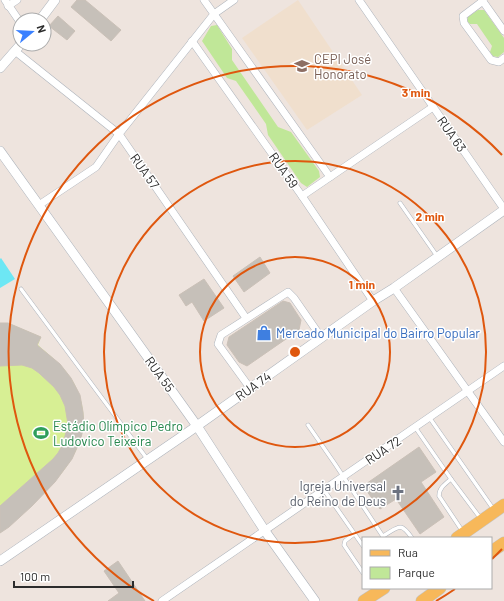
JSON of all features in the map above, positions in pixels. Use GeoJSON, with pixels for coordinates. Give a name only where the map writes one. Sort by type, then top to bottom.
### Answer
{"type":"FeatureCollection","features":[{"type":"Feature","properties":{"kind":"main road"},"geometry":{"type":"LineString","coordinates":[[460,535],[499,508]]}},
{"type":"Feature","properties":{"kind":"main road"},"geometry":{"type":"LineString","coordinates":[[492,551],[504,543]]}},
{"type":"Feature","properties":{"kind":"main road"},"geometry":{"type":"LineString","coordinates":[[422,601],[439,589]]}},
{"type":"Feature","properties":{"kind":"main road"},"geometry":{"type":"LineString","coordinates":[[364,601],[378,590]]}},
{"type":"Feature","properties":{"kind":"street"},"geometry":{"type":"LineString","coordinates":[[13,12],[6,3],[17,0]]}},
{"type":"Feature","properties":{"kind":"street"},"geometry":{"type":"LineString","coordinates":[[46,12],[55,0]]}},
{"type":"Feature","properties":{"kind":"street"},"geometry":{"type":"LineString","coordinates":[[204,0],[330,177]]}},
{"type":"Feature","properties":{"kind":"street"},"geometry":{"type":"LineString","coordinates":[[39,205],[96,167],[119,134],[214,14],[234,0]]}},
{"type":"Feature","properties":{"kind":"street","name":"RUA 63"},"geometry":{"type":"LineString","coordinates":[[359,0],[504,210]]}},
{"type":"Feature","properties":{"kind":"street"},"geometry":{"type":"LineString","coordinates":[[504,31],[483,1],[463,16],[464,23],[491,60],[498,62],[504,58]]}},
{"type":"Feature","properties":{"kind":"street","name":"RUA 59"},"geometry":{"type":"LineString","coordinates":[[192,41],[302,196],[373,300]]}},
{"type":"Feature","properties":{"kind":"street"},"geometry":{"type":"LineString","coordinates":[[0,68],[14,52]]}},
{"type":"Feature","properties":{"kind":"street","name":"RUA 57"},"geometry":{"type":"LineString","coordinates":[[24,52],[119,134],[246,318]]}},
{"type":"Feature","properties":{"kind":"street"},"geometry":{"type":"LineString","coordinates":[[302,196],[433,107]]}},
{"type":"Feature","properties":{"kind":"street","name":"RUA 55"},"geometry":{"type":"LineString","coordinates":[[0,151],[197,426],[265,531],[315,601]]}},
{"type":"Feature","properties":{"kind":"street","name":"RUA 74"},"geometry":{"type":"LineString","coordinates":[[0,561],[197,426],[359,312],[373,300],[394,288],[504,210]]}},
{"type":"Feature","properties":{"kind":"street"},"geometry":{"type":"LineString","coordinates":[[394,288],[504,442]]}},
{"type":"Feature","properties":{"kind":"street"},"geometry":{"type":"LineString","coordinates":[[250,388],[218,344],[221,335],[288,292],[294,298],[321,338]]}},
{"type":"Feature","properties":{"kind":"street","name":"RUA 72"},"geometry":{"type":"LineString","coordinates":[[162,601],[504,366]]}},
{"type":"Feature","properties":{"kind":"lane"},"geometry":{"type":"LineString","coordinates":[[400,204],[438,257]]}},
{"type":"Feature","properties":{"kind":"lane"},"geometry":{"type":"LineString","coordinates":[[21,288],[148,460]]}},
{"type":"Feature","properties":{"kind":"lane"},"geometry":{"type":"LineString","coordinates":[[429,418],[499,508]]}},
{"type":"Feature","properties":{"kind":"lane"},"geometry":{"type":"LineString","coordinates":[[308,425],[384,537],[396,528],[402,527],[405,528],[411,537]]}},
{"type":"Feature","properties":{"kind":"lane"},"geometry":{"type":"LineString","coordinates":[[415,427],[482,520]]}},
{"type":"Feature","properties":{"kind":"lane"},"geometry":{"type":"LineString","coordinates":[[451,479],[441,488],[439,491],[439,496],[460,535]]}},
{"type":"Feature","properties":{"kind":"lane"},"geometry":{"type":"LineString","coordinates":[[324,490],[362,545]]}},
{"type":"Feature","properties":{"kind":"lane"},"geometry":{"type":"LineString","coordinates":[[354,534],[345,541],[344,545],[362,572]]}},
{"type":"Feature","properties":{"kind":"shaded area","name":"CEPI José Honorato"},"geometry":{"type":"Polygon","coordinates":[[[298,0],[362,95],[307,130],[242,38],[298,0]]]}},
{"type":"Feature","properties":{"kind":"green space"},"geometry":{"type":"Polygon","coordinates":[[[478,10],[484,10],[504,38],[504,52],[498,57],[493,56],[490,52],[492,46],[477,24],[470,24],[467,21],[468,17],[478,10]]]}},
{"type":"Feature","properties":{"kind":"green space"},"geometry":{"type":"Polygon","coordinates":[[[217,25],[232,49],[232,60],[278,127],[291,132],[319,171],[320,177],[307,187],[301,183],[268,135],[266,124],[236,81],[227,78],[202,41],[211,26],[217,25]]]}},
{"type":"Feature","properties":{"kind":"green space","name":"Estádio Olímpico Pedro Ludovico Teixeira"},"geometry":{"type":"Polygon","coordinates":[[[0,323],[8,323],[41,337],[38,345],[63,368],[76,387],[82,405],[83,425],[79,443],[71,461],[59,477],[0,533],[0,323]]]}},
{"type":"Feature","properties":{"kind":"water"},"geometry":{"type":"Polygon","coordinates":[[[1,258],[15,279],[0,288],[0,259],[1,258]]]}},
{"type":"Feature","properties":{"kind":"building"},"geometry":{"type":"Polygon","coordinates":[[[77,0],[85,0],[121,30],[111,41],[71,7],[77,0]]]}},
{"type":"Feature","properties":{"kind":"building"},"geometry":{"type":"Polygon","coordinates":[[[58,16],[75,31],[67,40],[52,28],[52,23],[58,16]]]}},
{"type":"Feature","properties":{"kind":"building"},"geometry":{"type":"Polygon","coordinates":[[[260,257],[270,273],[244,292],[233,276],[260,257]]]}},
{"type":"Feature","properties":{"kind":"building"},"geometry":{"type":"Polygon","coordinates":[[[204,279],[224,308],[204,321],[192,302],[186,306],[179,295],[204,279]]]}},
{"type":"Feature","properties":{"kind":"building","name":"Mercado Municipal do Bairro Popular"},"geometry":{"type":"Polygon","coordinates":[[[283,301],[290,303],[301,320],[299,330],[247,366],[239,362],[227,345],[229,337],[283,301]]]}},
{"type":"Feature","properties":{"kind":"building"},"geometry":{"type":"Polygon","coordinates":[[[0,323],[8,323],[41,337],[37,345],[60,364],[71,378],[80,395],[84,426],[80,441],[72,459],[55,482],[32,506],[9,527],[0,533],[0,506],[58,453],[63,444],[68,424],[65,406],[60,395],[39,373],[32,368],[22,365],[0,366],[0,323]]]}},
{"type":"Feature","properties":{"kind":"building","name":"Igreja Universal do Reino de Deus"},"geometry":{"type":"Polygon","coordinates":[[[419,447],[436,472],[421,482],[444,517],[420,534],[396,499],[380,509],[363,486],[419,447]]]}},
{"type":"Feature","properties":{"kind":"building"},"geometry":{"type":"Polygon","coordinates":[[[118,561],[145,601],[108,601],[119,593],[104,571],[118,561]]]}},
{"type":"Feature","properties":{"kind":"place","name":"CEPI José Honorato"},"geometry":{"type":"Point","coordinates":[302,66]}},
{"type":"Feature","properties":{"kind":"place","name":"Mercado Municipal do Bairro Popular"},"geometry":{"type":"Point","coordinates":[264,333]}},
{"type":"Feature","properties":{"kind":"place","name":"Estádio Olímpico Pedro Ludovico Teixeira"},"geometry":{"type":"Point","coordinates":[41,433]}},
{"type":"Feature","properties":{"kind":"place","name":"Igreja Universal do Reino de Deus"},"geometry":{"type":"Point","coordinates":[398,493]}}]}
